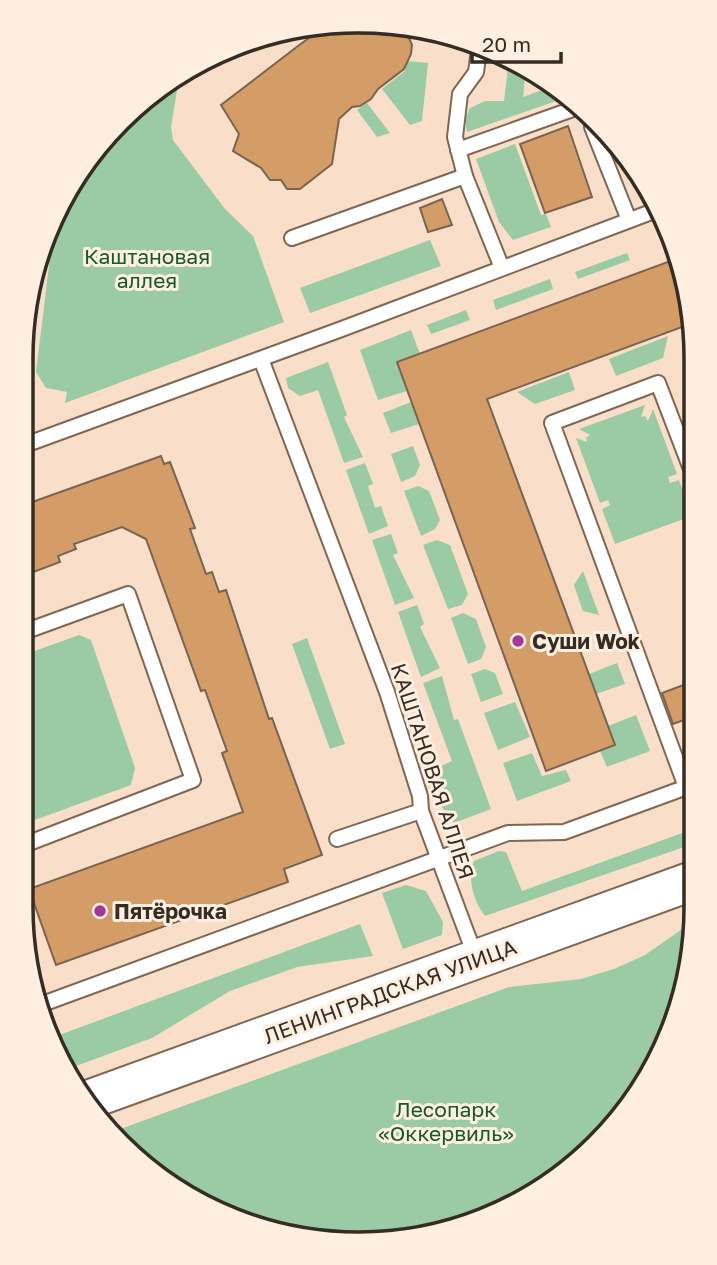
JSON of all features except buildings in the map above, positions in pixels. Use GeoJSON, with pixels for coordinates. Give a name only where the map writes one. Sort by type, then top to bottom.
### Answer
{"type":"FeatureCollection","features":[{"type":"Feature","properties":{"kind":"street","name":"ЛЕНИНГРАДСКАЯ УЛИЦА"},"geometry":{"type":"LineString","coordinates":[[95,1097],[684,884]]}},
{"type":"Feature","properties":{"kind":"lane"},"geometry":{"type":"LineString","coordinates":[[478,56],[476,72],[460,94],[455,137],[465,176],[502,268]]}},
{"type":"Feature","properties":{"kind":"lane"},"geometry":{"type":"LineString","coordinates":[[458,150],[569,111]]}},
{"type":"Feature","properties":{"kind":"lane"},"geometry":{"type":"LineString","coordinates":[[596,137],[629,220]]}},
{"type":"Feature","properties":{"kind":"lane"},"geometry":{"type":"LineString","coordinates":[[292,238],[465,176]]}},
{"type":"Feature","properties":{"kind":"lane"},"geometry":{"type":"LineString","coordinates":[[33,442],[649,213]]}},
{"type":"Feature","properties":{"kind":"lane","name":"КАШТАНОВАЯ АЛЛЕЯ"},"geometry":{"type":"LineString","coordinates":[[261,359],[387,692],[420,796],[421,811],[476,959]]}},
{"type":"Feature","properties":{"kind":"lane"},"geometry":{"type":"LineString","coordinates":[[684,451],[658,383],[552,423],[684,770]]}},
{"type":"Feature","properties":{"kind":"lane"},"geometry":{"type":"LineString","coordinates":[[33,629],[128,594],[193,780],[33,841]]}},
{"type":"Feature","properties":{"kind":"lane"},"geometry":{"type":"LineString","coordinates":[[48,1002],[508,833],[564,832],[684,788]]}},
{"type":"Feature","properties":{"kind":"lane"},"geometry":{"type":"LineString","coordinates":[[337,839],[421,811]]}},
{"type":"Feature","properties":{"kind":"green space"},"geometry":{"type":"Polygon","coordinates":[[[407,61],[428,63],[422,121],[410,125],[382,89],[405,71],[407,61]]]}},
{"type":"Feature","properties":{"kind":"green space"},"geometry":{"type":"Polygon","coordinates":[[[508,70],[525,79],[523,97],[542,90],[557,101],[467,132],[465,119],[470,108],[485,101],[504,101],[508,70]]]}},
{"type":"Feature","properties":{"kind":"green space","name":"Каштановая аллея"},"geometry":{"type":"Polygon","coordinates":[[[177,89],[171,127],[173,140],[225,209],[253,236],[284,322],[65,403],[67,392],[46,388],[36,372],[50,256],[67,215],[88,178],[114,144],[144,114],[177,89]]]}},
{"type":"Feature","properties":{"kind":"green space"},"geometry":{"type":"Polygon","coordinates":[[[367,103],[390,133],[377,137],[357,110],[367,103]]]}},
{"type":"Feature","properties":{"kind":"green space"},"geometry":{"type":"Polygon","coordinates":[[[515,144],[541,215],[546,214],[551,227],[513,240],[499,222],[476,159],[515,144]]]}},
{"type":"Feature","properties":{"kind":"green space"},"geometry":{"type":"Polygon","coordinates":[[[430,240],[441,266],[310,313],[300,288],[430,240]]]}},
{"type":"Feature","properties":{"kind":"green space"},"geometry":{"type":"Polygon","coordinates":[[[627,253],[630,260],[578,279],[575,272],[627,253]]]}},
{"type":"Feature","properties":{"kind":"green space"},"geometry":{"type":"Polygon","coordinates":[[[550,279],[553,289],[496,310],[493,300],[550,279]]]}},
{"type":"Feature","properties":{"kind":"green space"},"geometry":{"type":"Polygon","coordinates":[[[466,310],[470,320],[431,334],[427,325],[466,310]]]}},
{"type":"Feature","properties":{"kind":"green space"},"geometry":{"type":"Polygon","coordinates":[[[411,330],[420,354],[397,362],[407,391],[378,400],[360,350],[411,330]]]}},
{"type":"Feature","properties":{"kind":"green space"},"geometry":{"type":"Polygon","coordinates":[[[668,336],[663,358],[616,376],[609,359],[668,336]]]}},
{"type":"Feature","properties":{"kind":"green space"},"geometry":{"type":"Polygon","coordinates":[[[328,362],[347,415],[344,417],[363,457],[344,463],[318,390],[300,396],[288,388],[286,378],[328,362]]]}},
{"type":"Feature","properties":{"kind":"green space"},"geometry":{"type":"Polygon","coordinates":[[[569,372],[575,390],[535,404],[517,392],[569,372]]]}},
{"type":"Feature","properties":{"kind":"green space"},"geometry":{"type":"Polygon","coordinates":[[[411,402],[419,424],[391,433],[383,413],[411,402]]]}},
{"type":"Feature","properties":{"kind":"green space"},"geometry":{"type":"Polygon","coordinates":[[[645,405],[641,417],[645,416],[648,421],[653,409],[677,474],[668,477],[670,483],[679,480],[684,494],[684,519],[615,544],[602,509],[610,505],[608,500],[600,503],[576,438],[587,442],[586,438],[590,435],[579,429],[645,405]]]}},
{"type":"Feature","properties":{"kind":"green space"},"geometry":{"type":"Polygon","coordinates":[[[413,446],[420,465],[415,476],[401,482],[391,454],[413,446]]]}},
{"type":"Feature","properties":{"kind":"green space"},"geometry":{"type":"Polygon","coordinates":[[[365,463],[373,484],[368,486],[375,508],[381,506],[388,526],[369,534],[346,470],[365,463]]]}},
{"type":"Feature","properties":{"kind":"green space"},"geometry":{"type":"Polygon","coordinates":[[[418,486],[429,491],[440,520],[435,529],[421,536],[404,491],[418,486]]]}},
{"type":"Feature","properties":{"kind":"green space"},"geometry":{"type":"Polygon","coordinates":[[[391,534],[398,553],[393,555],[414,598],[395,605],[372,540],[391,534]]]}},
{"type":"Feature","properties":{"kind":"green space"},"geometry":{"type":"Polygon","coordinates":[[[437,540],[450,545],[468,594],[462,605],[448,609],[423,545],[437,540]]]}},
{"type":"Feature","properties":{"kind":"green space"},"geometry":{"type":"Polygon","coordinates":[[[583,571],[599,615],[583,611],[574,585],[583,571]]]}},
{"type":"Feature","properties":{"kind":"green space"},"geometry":{"type":"Polygon","coordinates":[[[417,605],[424,624],[420,627],[440,668],[421,677],[398,612],[417,605]]]}},
{"type":"Feature","properties":{"kind":"green space"},"geometry":{"type":"Polygon","coordinates":[[[463,613],[476,619],[486,647],[481,659],[468,664],[451,618],[463,613]]]}},
{"type":"Feature","properties":{"kind":"green space"},"geometry":{"type":"Polygon","coordinates":[[[79,635],[91,640],[135,768],[131,785],[33,821],[33,652],[79,635]]]}},
{"type":"Feature","properties":{"kind":"green space"},"geometry":{"type":"Polygon","coordinates":[[[307,638],[345,744],[330,749],[292,644],[307,638]]]}},
{"type":"Feature","properties":{"kind":"green space"},"geometry":{"type":"Polygon","coordinates":[[[617,663],[625,684],[596,694],[589,674],[617,663]]]}},
{"type":"Feature","properties":{"kind":"green space"},"geometry":{"type":"Polygon","coordinates":[[[485,669],[495,673],[503,694],[481,702],[471,674],[485,669]]]}},
{"type":"Feature","properties":{"kind":"green space"},"geometry":{"type":"Polygon","coordinates":[[[442,676],[454,720],[458,719],[491,809],[454,823],[444,811],[436,790],[439,767],[452,761],[423,683],[442,676]]]}},
{"type":"Feature","properties":{"kind":"green space"},"geometry":{"type":"Polygon","coordinates":[[[515,702],[530,737],[498,750],[484,713],[515,702]]]}},
{"type":"Feature","properties":{"kind":"green space"},"geometry":{"type":"Polygon","coordinates":[[[636,715],[650,751],[607,767],[600,751],[615,745],[608,726],[636,715]]]}},
{"type":"Feature","properties":{"kind":"green space"},"geometry":{"type":"Polygon","coordinates":[[[532,753],[542,776],[566,770],[571,781],[517,801],[503,763],[532,753]]]}},
{"type":"Feature","properties":{"kind":"green space"},"geometry":{"type":"Polygon","coordinates":[[[684,832],[684,847],[485,916],[474,896],[471,882],[474,861],[499,851],[506,852],[522,891],[684,832]]]}},
{"type":"Feature","properties":{"kind":"green space"},"geometry":{"type":"Polygon","coordinates":[[[406,885],[426,891],[443,922],[442,935],[403,949],[382,893],[406,885]]]}},
{"type":"Feature","properties":{"kind":"green space"},"geometry":{"type":"Polygon","coordinates":[[[360,924],[373,956],[297,967],[230,991],[152,1038],[76,1066],[60,1035],[360,924]]]}},
{"type":"Feature","properties":{"kind":"green space","name":"Лесопарк «Оккервиль»"},"geometry":{"type":"Polygon","coordinates":[[[683,928],[678,970],[659,1031],[640,1069],[617,1104],[573,1151],[539,1177],[483,1207],[443,1221],[401,1229],[358,1232],[316,1229],[274,1221],[234,1207],[196,1188],[161,1165],[122,1129],[509,987],[581,979],[614,969],[645,955],[683,928]]]}},
{"type":"Feature","properties":{"kind":"place","name":"Суши Wok"},"geometry":{"type":"Point","coordinates":[518,641]}},
{"type":"Feature","properties":{"kind":"place","name":"Пятёрочка"},"geometry":{"type":"Point","coordinates":[100,911]}}]}
